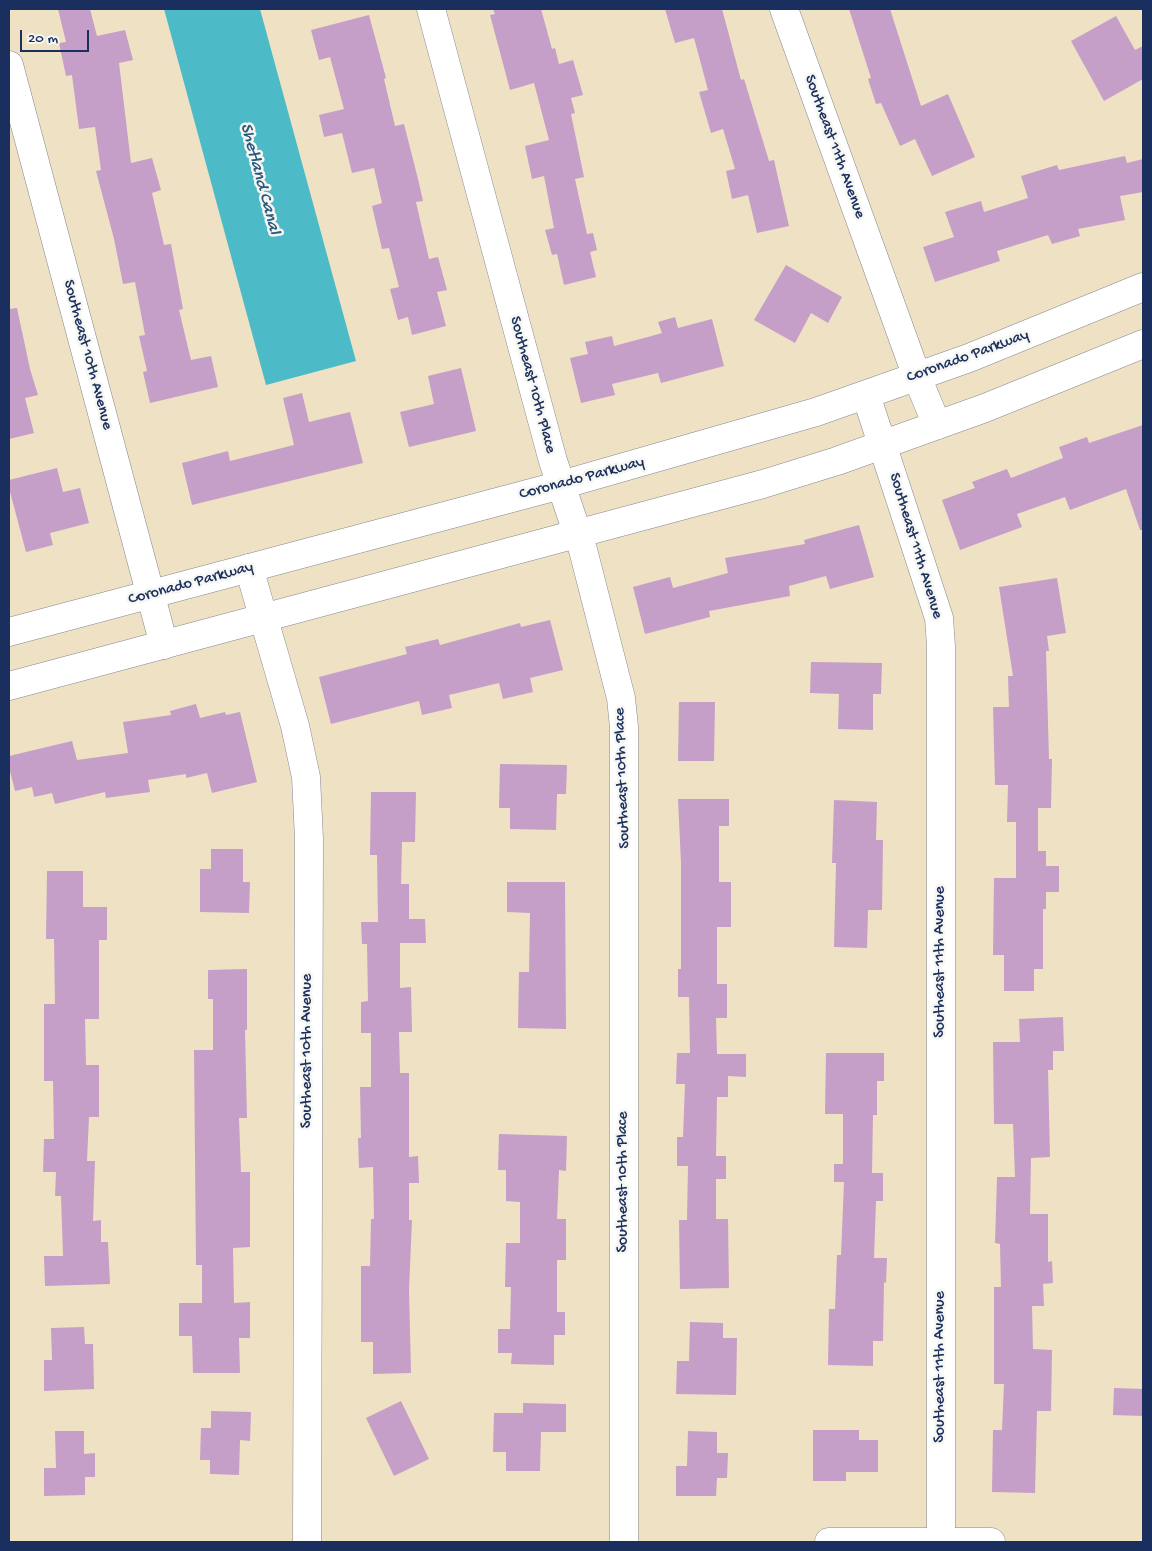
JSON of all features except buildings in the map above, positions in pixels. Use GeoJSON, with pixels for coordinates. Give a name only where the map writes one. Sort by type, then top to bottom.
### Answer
{"type":"FeatureCollection","features":[{"type":"Feature","properties":{"kind":"street","name":"Southeast 10th Place"},"geometry":{"type":"LineString","coordinates":[[431,9],[553,461],[578,534],[607,640],[620,698],[624,726],[624,1542]]}},
{"type":"Feature","properties":{"kind":"street","name":"Southeast 11th Avenue"},"geometry":{"type":"LineString","coordinates":[[784,9],[917,377],[937,425]]}},
{"type":"Feature","properties":{"kind":"street","name":"Southeast 10th Avenue"},"geometry":{"type":"LineString","coordinates":[[9,65],[164,644]]}},
{"type":"Feature","properties":{"kind":"street","name":"Coronado Parkway"},"geometry":{"type":"LineString","coordinates":[[9,632],[718,442],[917,377],[1040,330],[1143,287]]}},
{"type":"Feature","properties":{"kind":"street"},"geometry":{"type":"LineString","coordinates":[[9,686],[763,484],[985,408],[1143,344]]}},
{"type":"Feature","properties":{"kind":"street","name":"Southeast 11th Avenue"},"geometry":{"type":"LineString","coordinates":[[866,395],[939,618],[941,646],[941,1541]]}},
{"type":"Feature","properties":{"kind":"street","name":"Southeast 10th Avenue"},"geometry":{"type":"LineString","coordinates":[[249,568],[295,726],[306,778],[309,839],[307,1542]]}},
{"type":"Feature","properties":{"kind":"street"},"geometry":{"type":"LineString","coordinates":[[829,1542],[991,1542]]}},
{"type":"Feature","properties":{"kind":"water","name":"Shetland Canal"},"geometry":{"type":"Polygon","coordinates":[[[164,9],[260,9],[356,361],[266,385],[164,9]]]}}]}
